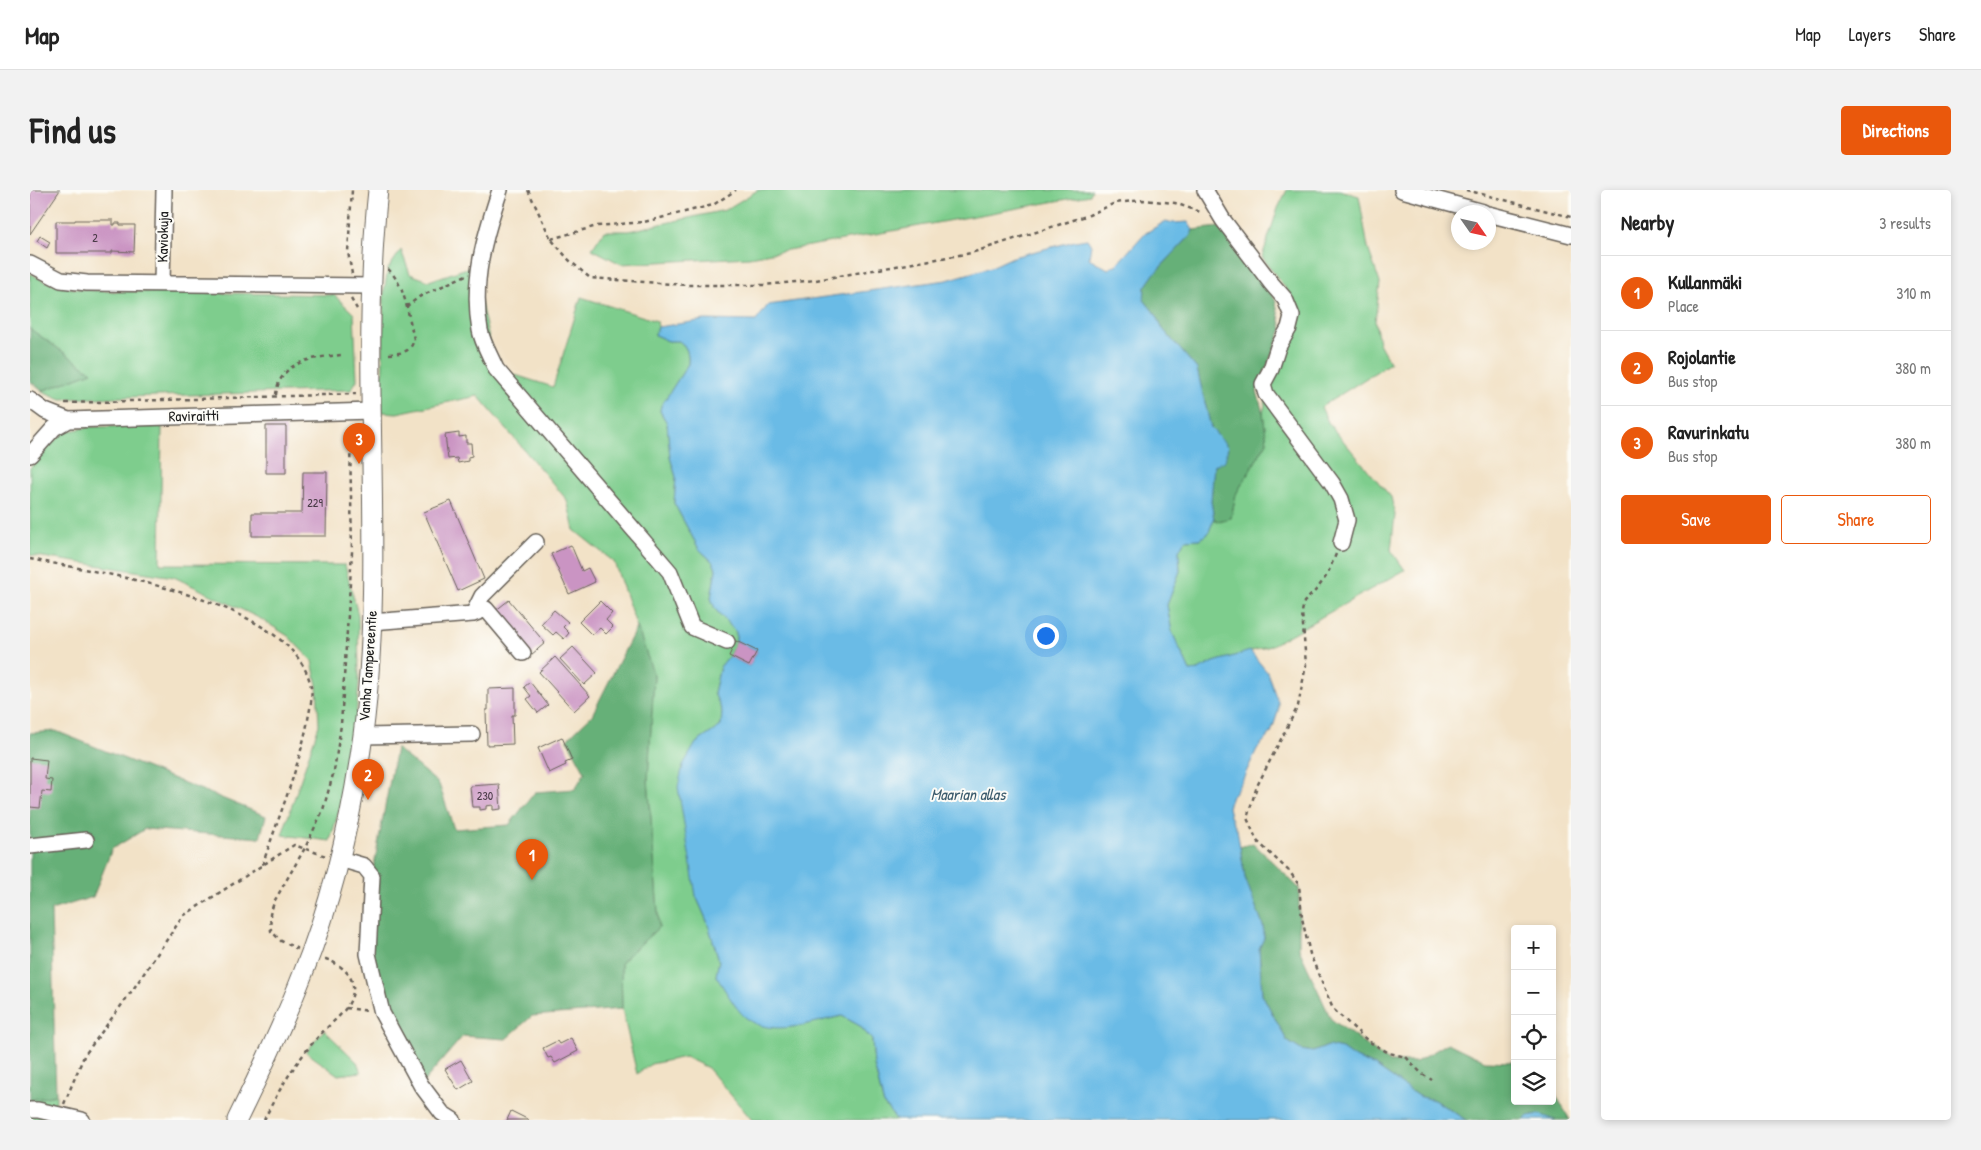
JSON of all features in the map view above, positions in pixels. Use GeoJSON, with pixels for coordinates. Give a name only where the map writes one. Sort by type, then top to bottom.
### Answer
{"type":"FeatureCollection","features":[{"type":"Feature","properties":{"kind":"main road","name":"Vanha Tampereentie"},"geometry":{"type":"LineString","coordinates":[[237,1120],[303,975],[324,913],[340,859],[363,736],[373,591],[372,286],[378,190]]}},
{"type":"Feature","properties":{"kind":"street","name":"Kaviokuja"},"geometry":{"type":"LineString","coordinates":[[162,283],[164,190]]}},
{"type":"Feature","properties":{"kind":"street"},"geometry":{"type":"LineString","coordinates":[[500,190],[478,272],[480,331],[496,369],[670,572],[692,627],[727,642]]}},
{"type":"Feature","properties":{"kind":"street"},"geometry":{"type":"LineString","coordinates":[[1205,190],[1223,220],[1271,283],[1286,299],[1292,316],[1289,328],[1278,347],[1263,384],[1266,394],[1342,499],[1346,520],[1341,543]]}},
{"type":"Feature","properties":{"kind":"street"},"geometry":{"type":"LineString","coordinates":[[1402,190],[1457,205]]}},
{"type":"Feature","properties":{"kind":"street"},"geometry":{"type":"LineString","coordinates":[[1496,216],[1571,235]]}},
{"type":"Feature","properties":{"kind":"street"},"geometry":{"type":"LineString","coordinates":[[30,264],[61,280],[87,283],[372,286]]}},
{"type":"Feature","properties":{"kind":"street"},"geometry":{"type":"LineString","coordinates":[[30,400],[46,411],[68,420]]}},
{"type":"Feature","properties":{"kind":"street"},"geometry":{"type":"LineString","coordinates":[[30,414],[46,411]]}},
{"type":"Feature","properties":{"kind":"street","name":"Raviraitti"},"geometry":{"type":"LineString","coordinates":[[68,420],[372,411]]}},
{"type":"Feature","properties":{"kind":"street"},"geometry":{"type":"LineString","coordinates":[[30,455],[54,428],[68,420]]}},
{"type":"Feature","properties":{"kind":"street"},"geometry":{"type":"LineString","coordinates":[[473,614],[482,596],[536,542]]}},
{"type":"Feature","properties":{"kind":"street"},"geometry":{"type":"LineString","coordinates":[[371,622],[473,614],[486,609],[523,654]]}},
{"type":"Feature","properties":{"kind":"street"},"geometry":{"type":"LineString","coordinates":[[363,736],[472,734]]}},
{"type":"Feature","properties":{"kind":"street"},"geometry":{"type":"LineString","coordinates":[[30,846],[86,840]]}},
{"type":"Feature","properties":{"kind":"street"},"geometry":{"type":"LineString","coordinates":[[340,859],[364,866],[372,876],[368,954],[382,1013],[421,1085],[442,1113],[453,1120]]}},
{"type":"Feature","properties":{"kind":"street"},"geometry":{"type":"LineString","coordinates":[[30,1110],[82,1120]]}},
{"type":"Feature","properties":{"kind":"path"},"geometry":{"type":"LineString","coordinates":[[352,190],[348,252],[352,277]]}},
{"type":"Feature","properties":{"kind":"path"},"geometry":{"type":"LineString","coordinates":[[528,190],[551,239],[569,260],[590,278],[686,285],[764,285],[816,280],[971,253],[1089,215],[1115,202],[1143,200],[1175,203],[1223,220]]}},
{"type":"Feature","properties":{"kind":"path"},"geometry":{"type":"LineString","coordinates":[[551,239],[597,226],[644,222],[713,205],[736,190]]}},
{"type":"Feature","properties":{"kind":"path"},"geometry":{"type":"LineString","coordinates":[[1466,190],[1571,217]]}},
{"type":"Feature","properties":{"kind":"path"},"geometry":{"type":"LineString","coordinates":[[374,260],[395,276],[406,307],[414,339],[413,346],[404,353],[389,354]]}},
{"type":"Feature","properties":{"kind":"path"},"geometry":{"type":"LineString","coordinates":[[406,307],[419,296],[459,277],[478,272]]}},
{"type":"Feature","properties":{"kind":"path"},"geometry":{"type":"LineString","coordinates":[[276,396],[277,388],[283,377],[296,364],[319,357],[342,355]]}},
{"type":"Feature","properties":{"kind":"path"},"geometry":{"type":"LineString","coordinates":[[46,411],[48,404],[358,394]]}},
{"type":"Feature","properties":{"kind":"path"},"geometry":{"type":"LineString","coordinates":[[299,950],[281,941],[272,931],[270,922],[275,900],[305,848],[323,810],[334,771],[341,725],[352,552],[350,440],[352,423]]}},
{"type":"Feature","properties":{"kind":"path"},"geometry":{"type":"LineString","coordinates":[[1341,543],[1326,575],[1304,602],[1302,612],[1306,665],[1298,706],[1257,786],[1247,818],[1257,841],[1290,872],[1299,885],[1302,918],[1310,954],[1333,1009],[1368,1041],[1389,1053],[1406,1057],[1422,1074],[1432,1080]]}},
{"type":"Feature","properties":{"kind":"path"},"geometry":{"type":"LineString","coordinates":[[30,559],[132,579],[220,606],[257,623],[280,639],[298,660],[306,674],[310,687],[311,703],[304,739],[293,777],[262,866]]}},
{"type":"Feature","properties":{"kind":"path"},"geometry":{"type":"LineString","coordinates":[[59,1115],[84,1056],[134,988],[182,916],[294,845],[340,859]]}},
{"type":"Feature","properties":{"kind":"path"},"geometry":{"type":"LineString","coordinates":[[264,1120],[292,1070],[317,1037],[346,1008],[352,995],[352,983],[341,966],[322,958]]}},
{"type":"Feature","properties":{"kind":"path"},"geometry":{"type":"LineString","coordinates":[[346,1008],[382,1013]]}},
{"type":"Feature","properties":{"kind":"green space"},"geometry":{"type":"Polygon","coordinates":[[[758,190],[1092,190],[1090,195],[749,257],[621,264],[592,249],[604,231],[629,231],[725,210],[758,190]]]}},
{"type":"Feature","properties":{"kind":"green space"},"geometry":{"type":"Polygon","coordinates":[[[1287,190],[1339,190],[1359,196],[1368,248],[1380,283],[1375,321],[1379,343],[1390,363],[1321,407],[1329,424],[1391,497],[1395,515],[1391,550],[1405,570],[1270,646],[1214,662],[1198,671],[1190,671],[1172,632],[1167,605],[1180,571],[1179,551],[1185,540],[1199,539],[1208,534],[1214,519],[1218,521],[1231,518],[1236,494],[1267,442],[1263,413],[1270,384],[1282,350],[1294,331],[1300,311],[1292,297],[1262,257],[1278,208],[1287,190]]]}},
{"type":"Feature","properties":{"kind":"green space"},"geometry":{"type":"Polygon","coordinates":[[[1219,227],[1275,299],[1282,329],[1257,391],[1263,413],[1267,442],[1236,494],[1231,518],[1218,521],[1214,519],[1211,501],[1214,465],[1227,447],[1211,428],[1197,369],[1162,328],[1157,316],[1144,300],[1145,287],[1154,274],[1190,236],[1193,230],[1219,227]]]}},
{"type":"Feature","properties":{"kind":"green space"},"geometry":{"type":"Polygon","coordinates":[[[401,250],[410,274],[429,281],[478,266],[477,287],[496,369],[553,387],[581,297],[657,321],[658,327],[655,335],[668,341],[679,341],[686,348],[688,364],[661,406],[660,411],[667,423],[670,457],[676,477],[674,503],[699,549],[713,562],[716,569],[711,598],[715,609],[736,632],[736,641],[729,656],[720,667],[714,693],[722,711],[721,726],[696,743],[696,896],[707,921],[719,960],[716,976],[791,1027],[842,1016],[860,1026],[872,1040],[874,1065],[884,1105],[897,1120],[752,1120],[708,1068],[685,1057],[651,1064],[637,1074],[622,1009],[621,962],[659,927],[648,779],[654,676],[614,562],[574,530],[567,500],[478,396],[397,413],[382,412],[384,291],[388,269],[401,250]]]}},
{"type":"Feature","properties":{"kind":"green space"},"geometry":{"type":"Polygon","coordinates":[[[30,273],[56,285],[102,291],[334,295],[354,314],[357,380],[351,390],[61,399],[42,391],[92,372],[30,329],[30,273]]]}},
{"type":"Feature","properties":{"kind":"green space"},"geometry":{"type":"Polygon","coordinates":[[[30,329],[92,372],[42,391],[30,381],[30,329]]]}},
{"type":"Feature","properties":{"kind":"green space"},"geometry":{"type":"Polygon","coordinates":[[[162,426],[160,564],[345,565],[358,615],[359,683],[354,738],[346,787],[330,841],[282,835],[319,725],[317,685],[312,661],[288,636],[261,619],[174,577],[30,555],[30,468],[47,447],[65,432],[88,427],[162,426]]]}},
{"type":"Feature","properties":{"kind":"green space"},"geometry":{"type":"Polygon","coordinates":[[[637,626],[654,676],[648,779],[659,927],[621,962],[622,1009],[532,1016],[506,1039],[463,1036],[421,1085],[382,1013],[368,954],[372,876],[396,748],[439,784],[454,829],[509,825],[535,792],[575,789],[585,772],[567,739],[592,715],[637,626]]]}},
{"type":"Feature","properties":{"kind":"green space"},"geometry":{"type":"Polygon","coordinates":[[[56,731],[266,816],[260,838],[145,829],[112,849],[93,897],[51,910],[56,1095],[30,1100],[30,733],[56,731]]]}},
{"type":"Feature","properties":{"kind":"green space"},"geometry":{"type":"Polygon","coordinates":[[[1253,843],[1299,888],[1299,949],[1331,1019],[1389,1062],[1416,1062],[1448,1043],[1485,1061],[1511,1062],[1511,1105],[1556,1105],[1556,1095],[1570,1120],[1554,1120],[1532,1115],[1524,1120],[1466,1120],[1434,1100],[1418,1096],[1375,1066],[1353,1057],[1342,1049],[1328,1046],[1313,1052],[1301,1050],[1287,1041],[1262,994],[1259,948],[1264,938],[1263,926],[1245,878],[1240,847],[1253,843]]]}},
{"type":"Feature","properties":{"kind":"green space"},"geometry":{"type":"Polygon","coordinates":[[[324,1030],[357,1062],[361,1072],[338,1075],[306,1052],[324,1030]]]}},
{"type":"Feature","properties":{"kind":"green space"},"geometry":{"type":"Polygon","coordinates":[[[56,1095],[55,1120],[30,1120],[30,1100],[56,1095]]]}},
{"type":"Feature","properties":{"kind":"water","name":"Maarian allas"},"geometry":{"type":"Polygon","coordinates":[[[1166,221],[1173,223],[1188,222],[1193,230],[1190,236],[1154,274],[1145,287],[1144,300],[1157,316],[1162,328],[1197,369],[1211,428],[1228,447],[1225,461],[1214,465],[1211,501],[1214,519],[1208,534],[1199,539],[1185,540],[1179,551],[1180,571],[1167,605],[1172,632],[1190,671],[1198,670],[1214,662],[1250,651],[1267,672],[1278,702],[1278,712],[1271,733],[1257,749],[1228,807],[1230,816],[1237,829],[1245,878],[1263,926],[1264,938],[1259,949],[1262,994],[1287,1041],[1301,1050],[1313,1052],[1328,1046],[1342,1049],[1353,1057],[1375,1066],[1418,1096],[1434,1100],[1466,1120],[897,1120],[884,1105],[874,1065],[872,1040],[860,1026],[842,1016],[792,1027],[779,1028],[755,1024],[741,1013],[716,976],[719,960],[707,921],[696,896],[678,787],[683,765],[696,743],[721,726],[722,711],[714,693],[720,667],[729,656],[749,666],[757,651],[736,641],[736,632],[715,609],[711,598],[716,569],[713,562],[699,549],[674,503],[676,477],[670,457],[667,423],[660,411],[661,406],[688,364],[688,357],[686,348],[679,341],[668,341],[655,335],[658,327],[705,320],[756,321],[768,305],[947,280],[991,267],[1013,257],[1087,239],[1091,245],[1089,258],[1108,269],[1117,264],[1144,234],[1166,221]]]}},
{"type":"Feature","properties":{"kind":"water"},"geometry":{"type":"Polygon","coordinates":[[[1539,1114],[1555,1120],[1524,1120],[1528,1116],[1539,1114]]]}},
{"type":"Feature","properties":{"kind":"building"},"geometry":{"type":"Polygon","coordinates":[[[30,190],[60,190],[30,234],[30,190]]]}},
{"type":"Feature","properties":{"kind":"building"},"geometry":{"type":"Polygon","coordinates":[[[113,220],[113,225],[120,223],[120,225],[135,225],[134,252],[56,253],[56,221],[113,220]]]}},
{"type":"Feature","properties":{"kind":"building"},"geometry":{"type":"Polygon","coordinates":[[[40,236],[50,242],[47,248],[37,241],[40,236]]]}},
{"type":"Feature","properties":{"kind":"building"},"geometry":{"type":"Polygon","coordinates":[[[266,426],[286,426],[286,473],[266,473],[266,426]]]}},
{"type":"Feature","properties":{"kind":"building"},"geometry":{"type":"Polygon","coordinates":[[[459,433],[459,437],[466,436],[466,443],[471,443],[472,456],[468,457],[468,461],[458,463],[457,458],[448,459],[445,435],[459,433]]]}},
{"type":"Feature","properties":{"kind":"building"},"geometry":{"type":"Polygon","coordinates":[[[303,472],[327,472],[326,536],[252,536],[252,513],[302,513],[303,472]]]}},
{"type":"Feature","properties":{"kind":"building"},"geometry":{"type":"Polygon","coordinates":[[[451,501],[484,579],[458,591],[424,512],[451,501]]]}},
{"type":"Feature","properties":{"kind":"building"},"geometry":{"type":"Polygon","coordinates":[[[571,545],[582,571],[588,568],[595,582],[569,594],[551,554],[571,545]]]}},
{"type":"Feature","properties":{"kind":"building"},"geometry":{"type":"Polygon","coordinates":[[[509,600],[545,643],[531,655],[495,611],[509,600]]]}},
{"type":"Feature","properties":{"kind":"building"},"geometry":{"type":"Polygon","coordinates":[[[600,601],[612,613],[606,620],[613,627],[606,634],[600,628],[592,635],[579,622],[600,601]]]}},
{"type":"Feature","properties":{"kind":"building"},"geometry":{"type":"Polygon","coordinates":[[[554,610],[568,622],[563,627],[569,633],[564,639],[556,632],[553,635],[541,624],[554,610]]]}},
{"type":"Feature","properties":{"kind":"building"},"geometry":{"type":"Polygon","coordinates":[[[736,641],[757,651],[749,666],[729,656],[736,641]]]}},
{"type":"Feature","properties":{"kind":"building"},"geometry":{"type":"Polygon","coordinates":[[[573,647],[597,673],[584,685],[560,659],[573,647]]]}},
{"type":"Feature","properties":{"kind":"building"},"geometry":{"type":"Polygon","coordinates":[[[555,657],[590,696],[574,711],[539,672],[555,657]]]}},
{"type":"Feature","properties":{"kind":"building"},"geometry":{"type":"Polygon","coordinates":[[[530,682],[548,705],[538,713],[527,699],[531,696],[524,687],[530,682]]]}},
{"type":"Feature","properties":{"kind":"building"},"geometry":{"type":"Polygon","coordinates":[[[515,688],[515,715],[512,715],[513,744],[487,745],[486,710],[488,710],[488,689],[515,688]]]}},
{"type":"Feature","properties":{"kind":"building"},"geometry":{"type":"Polygon","coordinates":[[[562,737],[572,760],[549,773],[538,748],[562,737]]]}},
{"type":"Feature","properties":{"kind":"building"},"geometry":{"type":"Polygon","coordinates":[[[30,758],[47,760],[45,779],[52,780],[51,792],[42,791],[40,808],[30,807],[30,758]]]}},
{"type":"Feature","properties":{"kind":"building"},"geometry":{"type":"Polygon","coordinates":[[[499,784],[501,809],[493,810],[493,805],[486,806],[486,809],[480,810],[480,807],[472,807],[470,786],[499,784]]]}},
{"type":"Feature","properties":{"kind":"building"},"geometry":{"type":"Polygon","coordinates":[[[571,1038],[578,1051],[555,1063],[551,1057],[548,1058],[543,1048],[557,1041],[559,1044],[571,1038]]]}},
{"type":"Feature","properties":{"kind":"building"},"geometry":{"type":"Polygon","coordinates":[[[461,1060],[473,1081],[458,1090],[445,1069],[461,1060]]]}},
{"type":"Feature","properties":{"kind":"building"},"geometry":{"type":"Polygon","coordinates":[[[511,1111],[529,1120],[507,1120],[511,1111]]]}},
{"type":"Feature","properties":{"kind":"place","name":"Ravurinkatu"},"geometry":{"type":"Point","coordinates":[359,464]}},
{"type":"Feature","properties":{"kind":"place","name":"Rojolantie"},"geometry":{"type":"Point","coordinates":[368,800]}},
{"type":"Feature","properties":{"kind":"place","name":"Kullanmäki"},"geometry":{"type":"Point","coordinates":[532,880]}}]}
